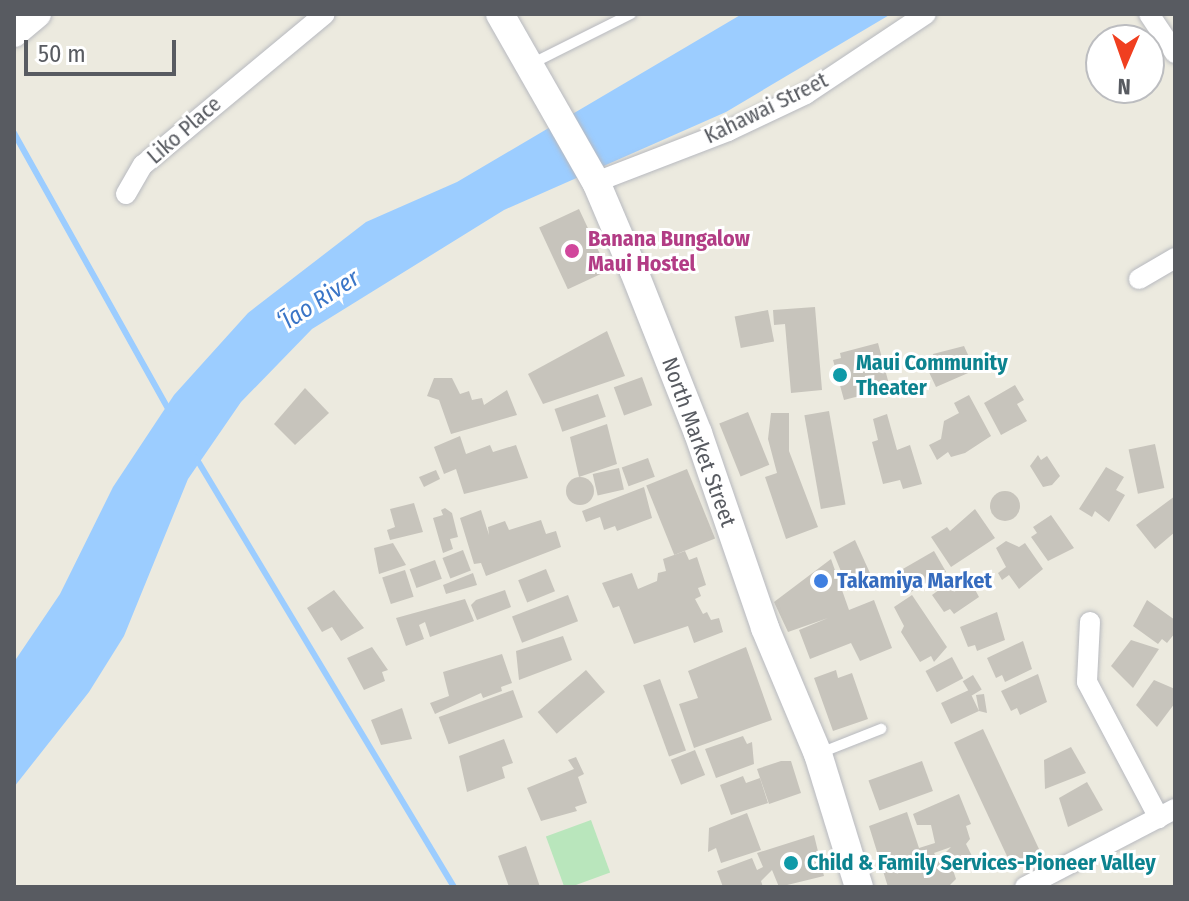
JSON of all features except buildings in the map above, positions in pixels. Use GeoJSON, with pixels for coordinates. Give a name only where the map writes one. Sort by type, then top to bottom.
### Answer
{"type":"FeatureCollection","features":[{"type":"Feature","properties":{"kind":"street"},"geometry":{"type":"LineString","coordinates":[[14,33],[37,14]]}},
{"type":"Feature","properties":{"kind":"street","name":"Liko Place"},"geometry":{"type":"LineString","coordinates":[[126,194],[143,165],[325,14]]}},
{"type":"Feature","properties":{"kind":"street","name":"North Market Street"},"geometry":{"type":"LineString","coordinates":[[500,14],[596,182],[698,433],[765,628],[818,754],[859,887]]}},
{"type":"Feature","properties":{"kind":"street","name":"Kahawai Street"},"geometry":{"type":"LineString","coordinates":[[596,182],[728,131],[806,94],[926,14]]}},
{"type":"Feature","properties":{"kind":"street"},"geometry":{"type":"LineString","coordinates":[[1149,14],[1175,53]]}},
{"type":"Feature","properties":{"kind":"street"},"geometry":{"type":"LineString","coordinates":[[1139,279],[1175,258]]}},
{"type":"Feature","properties":{"kind":"street"},"geometry":{"type":"LineString","coordinates":[[1025,887],[1167,814],[1087,682],[1090,622]]}},
{"type":"Feature","properties":{"kind":"lane"},"geometry":{"type":"LineString","coordinates":[[531,64],[631,14]]}},
{"type":"Feature","properties":{"kind":"lane"},"geometry":{"type":"LineString","coordinates":[[818,754],[881,729]]}},
{"type":"Feature","properties":{"kind":"green space"},"geometry":{"type":"Polygon","coordinates":[[[591,820],[610,873],[564,887],[546,836],[591,820]]]}},
{"type":"Feature","properties":{"kind":"water","name":"ʻĪao River"},"geometry":{"type":"Polygon","coordinates":[[[742,14],[891,14],[726,112],[504,210],[312,329],[241,402],[188,479],[124,636],[89,692],[14,787],[14,662],[60,594],[113,487],[174,395],[248,313],[366,222],[457,182],[742,14]]]}},
{"type":"Feature","properties":{"kind":"waterway"},"geometry":{"type":"LineString","coordinates":[[14,133],[169,410]]}},
{"type":"Feature","properties":{"kind":"waterway"},"geometry":{"type":"LineString","coordinates":[[196,458],[454,887]]}},
{"type":"Feature","properties":{"kind":"place","name":"Banana Bungalow Maui Hostel"},"geometry":{"type":"Point","coordinates":[572,251]}},
{"type":"Feature","properties":{"kind":"place","name":"Maui Community Theater"},"geometry":{"type":"Point","coordinates":[840,375]}},
{"type":"Feature","properties":{"kind":"place","name":"Takamiya Market"},"geometry":{"type":"Point","coordinates":[821,581]}},
{"type":"Feature","properties":{"kind":"place","name":"Child & Family Services-Pioneer Valley"},"geometry":{"type":"Point","coordinates":[791,863]}}]}
